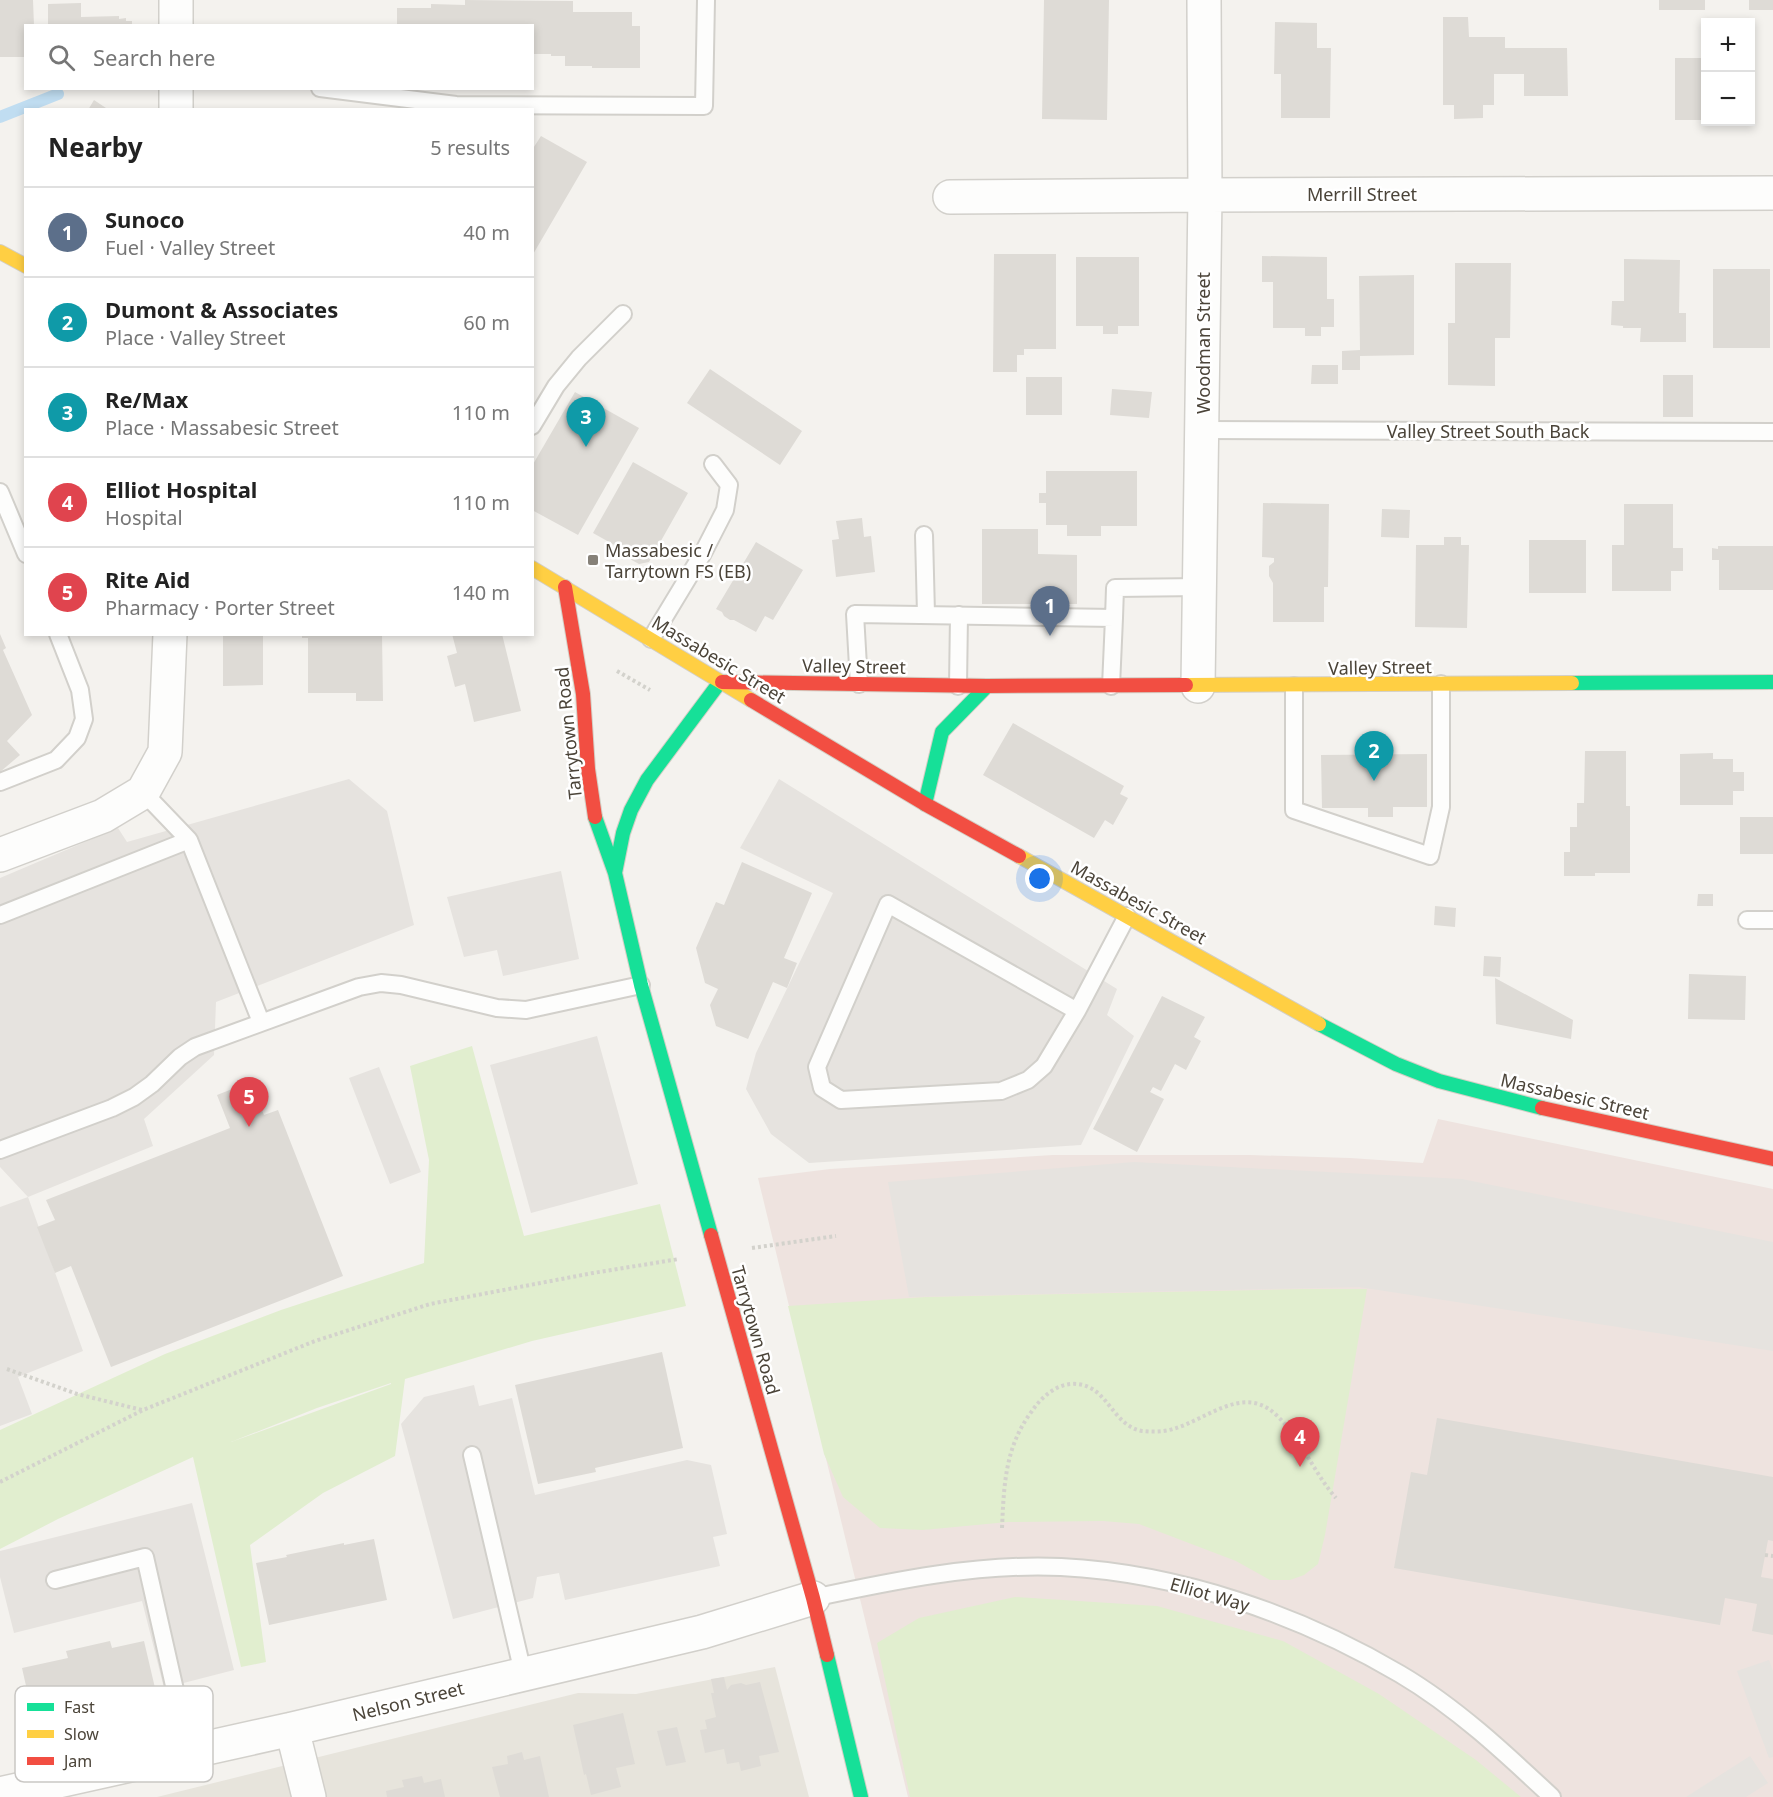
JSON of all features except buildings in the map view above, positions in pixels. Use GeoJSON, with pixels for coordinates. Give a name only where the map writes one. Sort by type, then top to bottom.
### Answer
{"type":"FeatureCollection","features":[{"type":"Feature","properties":{"kind":"street"},"geometry":{"type":"LineString","coordinates":[[176,0],[176,24]]}},
{"type":"Feature","properties":{"kind":"street","name":"Woodman Street"},"geometry":{"type":"LineString","coordinates":[[1198,686],[1203,430],[1204,0]]}},
{"type":"Feature","properties":{"kind":"street"},"geometry":{"type":"LineString","coordinates":[[176,90],[176,108]]}},
{"type":"Feature","properties":{"kind":"street","name":"Merrill Street"},"geometry":{"type":"LineString","coordinates":[[950,197],[1773,193]]}},
{"type":"Feature","properties":{"kind":"street"},"geometry":{"type":"LineString","coordinates":[[1,256],[24,265]]}},
{"type":"Feature","properties":{"kind":"street","name":"Massabesic Street"},"geometry":{"type":"LineString","coordinates":[[534,569],[925,804],[1353,1043],[1396,1064],[1439,1081],[1528,1105],[1773,1159]]}},
{"type":"Feature","properties":{"kind":"street","name":"Tarrytown Road"},"geometry":{"type":"LineString","coordinates":[[565,587],[583,694],[588,769],[596,823],[615,873],[641,986],[813,1598],[861,1797]]}},
{"type":"Feature","properties":{"kind":"street"},"geometry":{"type":"LineString","coordinates":[[0,855],[103,816],[143,792],[165,752],[170,636]]}},
{"type":"Feature","properties":{"kind":"street","name":"Tarrytown Road"},"geometry":{"type":"LineString","coordinates":[[615,873],[622,833],[647,780],[720,682]]}},
{"type":"Feature","properties":{"kind":"street","name":"Valley Street"},"geometry":{"type":"LineString","coordinates":[[720,682],[958,686],[1773,682]]}},
{"type":"Feature","properties":{"kind":"street"},"geometry":{"type":"LineString","coordinates":[[925,804],[942,732],[987,686]]}},
{"type":"Feature","properties":{"kind":"street","name":"Nelson Street"},"geometry":{"type":"LineString","coordinates":[[213,1747],[702,1632],[813,1598]]}},
{"type":"Feature","properties":{"kind":"street"},"geometry":{"type":"LineString","coordinates":[[292,1729],[309,1797]]}},
{"type":"Feature","properties":{"kind":"street","name":"Nelson Street"},"geometry":{"type":"LineString","coordinates":[[0,1794],[62,1790],[89,1782]]}},
{"type":"Feature","properties":{"kind":"lane"},"geometry":{"type":"LineString","coordinates":[[334,90],[456,107],[704,106],[706,0]]}},
{"type":"Feature","properties":{"kind":"lane"},"geometry":{"type":"LineString","coordinates":[[534,423],[556,386],[579,358],[624,314]]}},
{"type":"Feature","properties":{"kind":"lane","name":"Valley Street South Back"},"geometry":{"type":"LineString","coordinates":[[1203,430],[1773,432]]}},
{"type":"Feature","properties":{"kind":"lane"},"geometry":{"type":"LineString","coordinates":[[651,639],[703,552],[725,510],[729,485],[713,464]]}},
{"type":"Feature","properties":{"kind":"lane"},"geometry":{"type":"LineString","coordinates":[[1,497],[24,549]]}},
{"type":"Feature","properties":{"kind":"lane"},"geometry":{"type":"LineString","coordinates":[[924,535],[926,614]]}},
{"type":"Feature","properties":{"kind":"lane"},"geometry":{"type":"LineString","coordinates":[[1111,686],[1114,588],[1200,587]]}},
{"type":"Feature","properties":{"kind":"lane"},"geometry":{"type":"LineString","coordinates":[[859,684],[855,614],[1114,618]]}},
{"type":"Feature","properties":{"kind":"lane"},"geometry":{"type":"LineString","coordinates":[[958,686],[959,615]]}},
{"type":"Feature","properties":{"kind":"lane"},"geometry":{"type":"LineString","coordinates":[[0,782],[56,760],[77,738],[84,718],[80,690],[59,636]]}},
{"type":"Feature","properties":{"kind":"lane"},"geometry":{"type":"LineString","coordinates":[[1294,686],[1294,810],[1430,856],[1441,807],[1441,684]]}},
{"type":"Feature","properties":{"kind":"lane"},"geometry":{"type":"LineString","coordinates":[[143,792],[189,840],[261,1022]]}},
{"type":"Feature","properties":{"kind":"lane"},"geometry":{"type":"LineString","coordinates":[[0,915],[189,840]]}},
{"type":"Feature","properties":{"kind":"lane"},"geometry":{"type":"LineString","coordinates":[[1077,1011],[888,904],[816,1067],[822,1088],[841,1100],[1001,1091],[1028,1080],[1044,1066],[1077,1011],[1127,916]]}},
{"type":"Feature","properties":{"kind":"lane"},"geometry":{"type":"LineString","coordinates":[[1747,920],[1773,920]]}},
{"type":"Feature","properties":{"kind":"lane"},"geometry":{"type":"LineString","coordinates":[[0,1150],[112,1108],[134,1097],[195,1047],[359,987],[381,983],[497,1008],[526,1010],[641,986]]}},
{"type":"Feature","properties":{"kind":"lane"},"geometry":{"type":"LineString","coordinates":[[472,1455],[523,1673]]}},
{"type":"Feature","properties":{"kind":"lane"},"geometry":{"type":"LineString","coordinates":[[54,1580],[146,1557],[174,1686]]}},
{"type":"Feature","properties":{"kind":"lane","name":"Elliot Way"},"geometry":{"type":"LineString","coordinates":[[813,1598],[920,1577],[1007,1568],[1059,1567],[1114,1572],[1161,1580],[1195,1589],[1258,1608],[1315,1631],[1401,1675],[1448,1707],[1484,1736],[1552,1797]]}},
{"type":"Feature","properties":{"kind":"path"},"geometry":{"type":"LineString","coordinates":[[614,670],[650,690]]}},
{"type":"Feature","properties":{"kind":"path"},"geometry":{"type":"LineString","coordinates":[[0,1482],[143,1410],[315,1341],[430,1304],[592,1273],[836,1236]]}},
{"type":"Feature","properties":{"kind":"path"},"geometry":{"type":"LineString","coordinates":[[7,1369],[77,1394],[143,1410]]}},
{"type":"Feature","properties":{"kind":"path"},"geometry":{"type":"LineString","coordinates":[[1002,1528],[1004,1483],[1015,1438],[1037,1405],[1050,1391],[1064,1384],[1080,1384],[1093,1390],[1124,1422],[1138,1430],[1155,1432],[1172,1430],[1239,1402],[1256,1402],[1274,1412],[1293,1434],[1324,1486],[1336,1498]]}},
{"type":"Feature","properties":{"kind":"path"},"geometry":{"type":"LineString","coordinates":[[1765,1556],[1773,1556]]}},
{"type":"Feature","properties":{"kind":"shaded area"},"geometry":{"type":"Polygon","coordinates":[[[349,779],[387,811],[414,925],[216,1002],[214,1055],[144,1119],[153,1146],[28,1197],[0,1167],[0,878],[118,828],[127,842],[349,779]]]}},
{"type":"Feature","properties":{"kind":"shaded area"},"geometry":{"type":"Polygon","coordinates":[[[779,779],[1117,989],[1107,1015],[1134,1036],[1081,1145],[809,1163],[771,1134],[746,1089],[756,1053],[833,893],[740,848],[779,779]]]}},
{"type":"Feature","properties":{"kind":"shaded area"},"geometry":{"type":"Polygon","coordinates":[[[561,871],[579,959],[503,976],[497,950],[464,957],[447,897],[561,871]]]}},
{"type":"Feature","properties":{"kind":"shaded area"},"geometry":{"type":"Polygon","coordinates":[[[597,1036],[638,1184],[531,1213],[490,1065],[597,1036]]]}},
{"type":"Feature","properties":{"kind":"shaded area"},"geometry":{"type":"Polygon","coordinates":[[[379,1067],[421,1172],[390,1184],[349,1078],[379,1067]]]}},
{"type":"Feature","properties":{"kind":"shaded area"},"geometry":{"type":"Polygon","coordinates":[[[1438,1119],[1773,1189],[1773,1797],[908,1797],[758,1178],[830,1169],[1053,1155],[1250,1155],[1423,1163],[1438,1119]]]}},
{"type":"Feature","properties":{"kind":"shaded area"},"geometry":{"type":"Polygon","coordinates":[[[1134,1162],[1462,1179],[1773,1242],[1773,1351],[1359,1287],[909,1297],[888,1182],[1134,1162]]]}},
{"type":"Feature","properties":{"kind":"shaded area"},"geometry":{"type":"Polygon","coordinates":[[[28,1197],[83,1351],[18,1377],[32,1414],[0,1426],[0,1207],[28,1197]]]}},
{"type":"Feature","properties":{"kind":"shaded area"},"geometry":{"type":"Polygon","coordinates":[[[474,1385],[479,1406],[512,1398],[535,1495],[687,1460],[711,1465],[727,1534],[713,1537],[720,1566],[565,1600],[559,1573],[537,1577],[533,1598],[453,1619],[401,1424],[424,1397],[474,1385]]]}},
{"type":"Feature","properties":{"kind":"shaded area"},"geometry":{"type":"Polygon","coordinates":[[[192,1503],[234,1670],[172,1686],[163,1686],[142,1601],[14,1633],[0,1577],[0,1551],[192,1503]]]}},
{"type":"Feature","properties":{"kind":"shaded area"},"geometry":{"type":"Polygon","coordinates":[[[1769,1660],[1773,1671],[1773,1757],[1769,1758],[1737,1671],[1769,1660]]]}},
{"type":"Feature","properties":{"kind":"shaded area"},"geometry":{"type":"Polygon","coordinates":[[[775,1667],[809,1797],[157,1797],[578,1693],[636,1694],[775,1667]]]}},
{"type":"Feature","properties":{"kind":"shaded area"},"geometry":{"type":"Polygon","coordinates":[[[1750,1756],[1768,1783],[1746,1797],[1686,1797],[1750,1756]]]}},
{"type":"Feature","properties":{"kind":"green space"},"geometry":{"type":"Polygon","coordinates":[[[472,1046],[524,1236],[660,1204],[686,1306],[532,1341],[405,1379],[395,1456],[323,1493],[250,1545],[266,1662],[241,1667],[193,1457],[58,1519],[0,1549],[0,1430],[165,1354],[281,1310],[424,1263],[429,1160],[410,1066],[472,1046]],[[391,1384],[317,1408],[231,1442],[391,1384]]]}},
{"type":"Feature","properties":{"kind":"green space"},"geometry":{"type":"Polygon","coordinates":[[[1367,1289],[1325,1535],[1318,1564],[1304,1575],[1290,1580],[1270,1580],[1236,1561],[1139,1524],[1103,1521],[1008,1522],[923,1530],[880,1528],[843,1497],[824,1454],[788,1306],[926,1297],[1367,1289]]]}},
{"type":"Feature","properties":{"kind":"green space"},"geometry":{"type":"Polygon","coordinates":[[[1015,1597],[1157,1606],[1283,1641],[1379,1694],[1476,1760],[1521,1797],[910,1797],[877,1643],[919,1618],[1015,1597]]]}},
{"type":"Feature","properties":{"kind":"waterway"},"geometry":{"type":"LineString","coordinates":[[0,117],[58,94]]}},
{"type":"Feature","properties":{"kind":"traffic: fast"},"geometry":{"type":"LineString","coordinates":[[615,873],[623,833],[631,810],[647,780],[720,682]]}},
{"type":"Feature","properties":{"kind":"traffic: fast"},"geometry":{"type":"LineString","coordinates":[[1572,683],[1773,682]]}},
{"type":"Feature","properties":{"kind":"traffic: fast"},"geometry":{"type":"LineString","coordinates":[[925,804],[942,732],[987,686]]}},
{"type":"Feature","properties":{"kind":"traffic: fast"},"geometry":{"type":"LineString","coordinates":[[595,817],[615,873],[641,985],[711,1235]]}},
{"type":"Feature","properties":{"kind":"traffic: fast"},"geometry":{"type":"LineString","coordinates":[[1319,1024],[1396,1064],[1439,1081],[1542,1108]]}},
{"type":"Feature","properties":{"kind":"traffic: fast"},"geometry":{"type":"LineString","coordinates":[[827,1655],[861,1797]]}},
{"type":"Feature","properties":{"kind":"traffic: slow"},"geometry":{"type":"LineString","coordinates":[[0,252],[24,265]]}},
{"type":"Feature","properties":{"kind":"traffic: slow"},"geometry":{"type":"LineString","coordinates":[[534,569],[751,700]]}},
{"type":"Feature","properties":{"kind":"traffic: slow"},"geometry":{"type":"LineString","coordinates":[[1186,685],[1572,683]]}},
{"type":"Feature","properties":{"kind":"traffic: slow"},"geometry":{"type":"LineString","coordinates":[[1019,856],[1319,1024]]}},
{"type":"Feature","properties":{"kind":"traffic: jam"},"geometry":{"type":"LineString","coordinates":[[565,587],[583,694],[588,769],[595,817]]}},
{"type":"Feature","properties":{"kind":"traffic: jam"},"geometry":{"type":"LineString","coordinates":[[722,682],[987,686],[1186,685]]}},
{"type":"Feature","properties":{"kind":"traffic: jam"},"geometry":{"type":"LineString","coordinates":[[751,700],[925,804],[1019,856]]}},
{"type":"Feature","properties":{"kind":"traffic: jam"},"geometry":{"type":"LineString","coordinates":[[1542,1108],[1773,1159]]}},
{"type":"Feature","properties":{"kind":"traffic: jam"},"geometry":{"type":"LineString","coordinates":[[711,1235],[827,1655]]}},
{"type":"Feature","properties":{"kind":"place","name":"Re/Max"},"geometry":{"type":"Point","coordinates":[586,447]}},
{"type":"Feature","properties":{"kind":"place","name":"Massabesic / Tarrytown FS (EB)"},"geometry":{"type":"Point","coordinates":[593,560]}},
{"type":"Feature","properties":{"kind":"place","name":"Sunoco"},"geometry":{"type":"Point","coordinates":[1050,636]}},
{"type":"Feature","properties":{"kind":"place","name":"Dumont & Associates"},"geometry":{"type":"Point","coordinates":[1374,781]}},
{"type":"Feature","properties":{"kind":"place","name":"Rite Aid"},"geometry":{"type":"Point","coordinates":[249,1127]}},
{"type":"Feature","properties":{"kind":"place","name":"Elliot Hospital"},"geometry":{"type":"Point","coordinates":[1300,1467]}}]}
